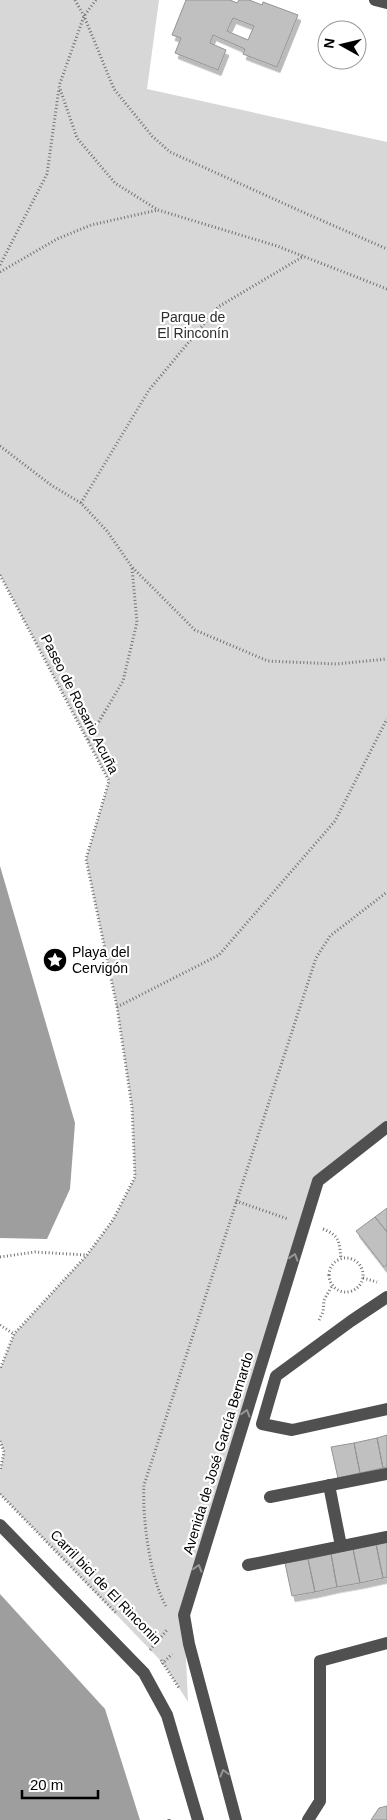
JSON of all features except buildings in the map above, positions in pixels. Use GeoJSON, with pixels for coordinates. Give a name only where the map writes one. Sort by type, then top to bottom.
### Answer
{"type":"FeatureCollection","features":[{"type":"Feature","properties":{"kind":"street"},"geometry":{"type":"LineString","coordinates":[[375,0],[387,3]]}},
{"type":"Feature","properties":{"kind":"street","name":"Avenida de José García Bernardo"},"geometry":{"type":"LineString","coordinates":[[236,1820],[189,1644],[184,1614],[318,1181],[387,1127]]}},
{"type":"Feature","properties":{"kind":"street"},"geometry":{"type":"LineString","coordinates":[[387,1297],[276,1376],[262,1424],[292,1430],[387,1409]]}},
{"type":"Feature","properties":{"kind":"street"},"geometry":{"type":"LineString","coordinates":[[270,1497],[387,1474]]}},
{"type":"Feature","properties":{"kind":"street"},"geometry":{"type":"LineString","coordinates":[[330,1485],[341,1546]]}},
{"type":"Feature","properties":{"kind":"street"},"geometry":{"type":"LineString","coordinates":[[0,1525],[144,1673],[167,1715],[198,1820]]}},
{"type":"Feature","properties":{"kind":"street"},"geometry":{"type":"LineString","coordinates":[[248,1565],[387,1536]]}},
{"type":"Feature","properties":{"kind":"street"},"geometry":{"type":"LineString","coordinates":[[308,1820],[320,1801],[320,1661],[387,1643]]}},
{"type":"Feature","properties":{"kind":"path"},"geometry":{"type":"LineString","coordinates":[[75,0],[84,16],[114,89],[152,136],[170,152],[387,248]]}},
{"type":"Feature","properties":{"kind":"path"},"geometry":{"type":"LineString","coordinates":[[0,265],[47,174],[59,86],[84,16],[96,0]]}},
{"type":"Feature","properties":{"kind":"path"},"geometry":{"type":"LineString","coordinates":[[59,86],[77,138],[115,183],[158,210],[277,246],[387,289]]}},
{"type":"Feature","properties":{"kind":"path"},"geometry":{"type":"LineString","coordinates":[[0,272],[57,239],[91,225],[158,210]]}},
{"type":"Feature","properties":{"kind":"path"},"geometry":{"type":"LineString","coordinates":[[81,503],[149,390],[218,307],[304,256]]}},
{"type":"Feature","properties":{"kind":"path"},"geometry":{"type":"LineString","coordinates":[[0,446],[51,485],[81,503],[107,531],[132,568],[195,630],[268,661],[336,664],[387,660]]}},
{"type":"Feature","properties":{"kind":"path"},"geometry":{"type":"LineString","coordinates":[[88,741],[123,681],[137,622],[132,568]]}},
{"type":"Feature","properties":{"kind":"path","name":"Paseo de Rosario Acuña"},"geometry":{"type":"LineString","coordinates":[[0,575],[109,781],[86,859],[117,1007],[132,1107],[135,1178],[113,1220],[87,1255],[14,1334],[0,1369]]}},
{"type":"Feature","properties":{"kind":"path"},"geometry":{"type":"LineString","coordinates":[[117,1007],[220,955],[335,821],[387,719]]}},
{"type":"Feature","properties":{"kind":"path"},"geometry":{"type":"LineString","coordinates":[[169,1612],[159,1594],[148,1540],[143,1507],[144,1485],[316,958],[330,936],[387,892]]}},
{"type":"Feature","properties":{"kind":"path"},"geometry":{"type":"LineString","coordinates":[[236,1201],[304,1224],[313,1224],[333,1233],[339,1240],[341,1259]]}},
{"type":"Feature","properties":{"kind":"path"},"geometry":{"type":"LineString","coordinates":[[0,1257],[35,1252],[87,1255]]}},
{"type":"Feature","properties":{"kind":"path"},"geometry":{"type":"LineString","coordinates":[[341,1259],[355,1260],[363,1271],[361,1284],[350,1292],[343,1293],[337,1290],[329,1280],[331,1266],[341,1259]]}},
{"type":"Feature","properties":{"kind":"path"},"geometry":{"type":"LineString","coordinates":[[0,1325],[14,1334]]}},
{"type":"Feature","properties":{"kind":"path"},"geometry":{"type":"LineString","coordinates":[[0,1441],[4,1452],[0,1471]]}},
{"type":"Feature","properties":{"kind":"path","name":"Carril bici de El Rinconin"},"geometry":{"type":"LineString","coordinates":[[0,1494],[123,1621]]}},
{"type":"Feature","properties":{"kind":"path"},"geometry":{"type":"LineString","coordinates":[[150,1650],[170,1627]]}},
{"type":"Feature","properties":{"kind":"path","name":"Carril bici de El Rinconin"},"geometry":{"type":"LineString","coordinates":[[144,1643],[163,1663],[183,1694]]}},
{"type":"Feature","properties":{"kind":"path"},"geometry":{"type":"LineString","coordinates":[[146,1678],[175,1651],[189,1644]]}},
{"type":"Feature","properties":{"kind":"green space","name":"Parque de El Rinconín"},"geometry":{"type":"Polygon","coordinates":[[[0,0],[159,0],[147,89],[387,142],[387,1127],[318,1181],[184,1614],[188,1702],[163,1663],[0,1494],[0,1471],[4,1452],[0,1441],[0,1369],[14,1334],[87,1255],[113,1220],[135,1177],[132,1107],[117,1007],[86,859],[109,781],[0,575],[0,0]]]}},
{"type":"Feature","properties":{"kind":"shaded area"},"geometry":{"type":"Polygon","coordinates":[[[0,866],[75,1123],[70,1189],[47,1239],[0,1238],[0,866]]]}},
{"type":"Feature","properties":{"kind":"shaded area"},"geometry":{"type":"Polygon","coordinates":[[[0,1594],[105,1709],[140,1820],[0,1820],[0,1594]]]}},
{"type":"Feature","properties":{"kind":"place","name":"Playa del Cervigón"},"geometry":{"type":"Point","coordinates":[55,960]}}]}
